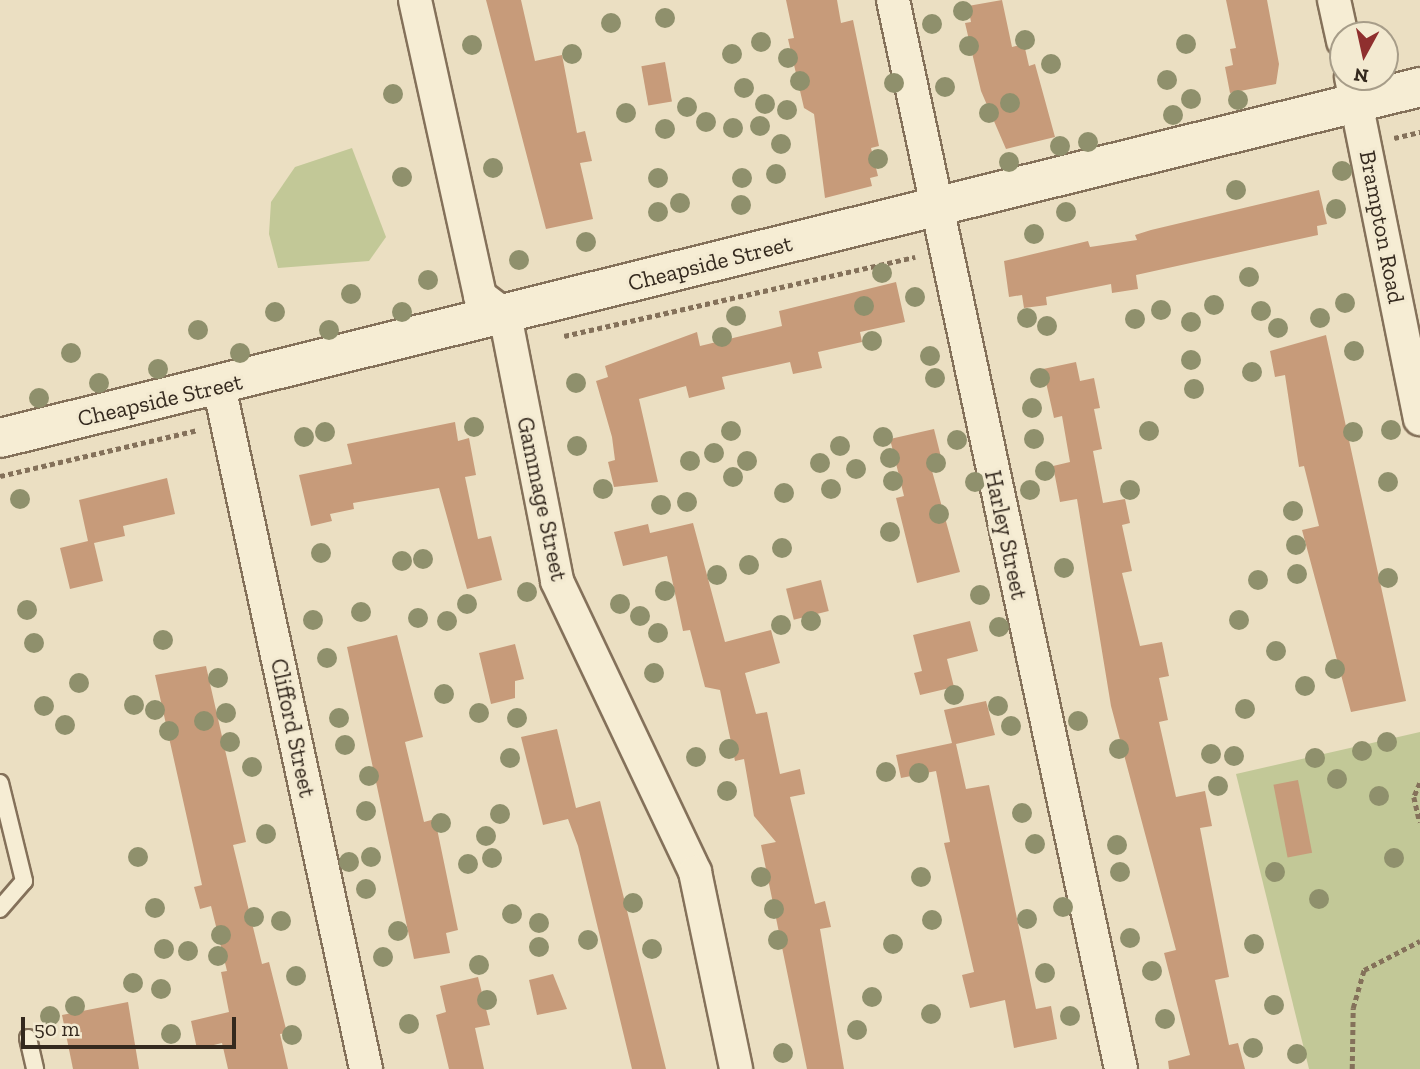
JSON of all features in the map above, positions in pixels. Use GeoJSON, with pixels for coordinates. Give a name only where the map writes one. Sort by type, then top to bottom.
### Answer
{"type":"FeatureCollection","features":[{"type":"Feature","properties":{"kind":"street"},"geometry":{"type":"LineString","coordinates":[[415,0],[480,296],[505,315]]}},
{"type":"Feature","properties":{"kind":"street","name":"Harley Street"},"geometry":{"type":"LineString","coordinates":[[893,0],[1121,1069]]}},
{"type":"Feature","properties":{"kind":"street"},"geometry":{"type":"LineString","coordinates":[[1334,0],[1339,21]]}},
{"type":"Feature","properties":{"kind":"street","name":"Cheapside Street"},"geometry":{"type":"LineString","coordinates":[[1399,88],[1420,87]]}},
{"type":"Feature","properties":{"kind":"street","name":"Cheapside Street"},"geometry":{"type":"LineString","coordinates":[[0,438],[219,386],[935,206],[1347,91]]}},
{"type":"Feature","properties":{"kind":"street","name":"Brampton Road"},"geometry":{"type":"LineString","coordinates":[[1354,91],[1420,419]]}},
{"type":"Feature","properties":{"kind":"street","name":"Gammage Street"},"geometry":{"type":"LineString","coordinates":[[505,315],[556,581],[695,872],[736,1069]]}},
{"type":"Feature","properties":{"kind":"street","name":"Clifford Street"},"geometry":{"type":"LineString","coordinates":[[219,386],[366,1069]]}},
{"type":"Feature","properties":{"kind":"lane"},"geometry":{"type":"LineString","coordinates":[[0,783],[24,881],[0,909]]}},
{"type":"Feature","properties":{"kind":"lane"},"geometry":{"type":"LineString","coordinates":[[28,1038],[35,1069]]}},
{"type":"Feature","properties":{"kind":"path"},"geometry":{"type":"LineString","coordinates":[[1387,140],[1420,132]]}},
{"type":"Feature","properties":{"kind":"path"},"geometry":{"type":"LineString","coordinates":[[553,339],[915,257]]}},
{"type":"Feature","properties":{"kind":"path"},"geometry":{"type":"LineString","coordinates":[[0,476],[197,430]]}},
{"type":"Feature","properties":{"kind":"path"},"geometry":{"type":"LineString","coordinates":[[1420,783],[1414,797],[1420,822]]}},
{"type":"Feature","properties":{"kind":"path"},"geometry":{"type":"LineString","coordinates":[[1352,1069],[1353,1008],[1364,970],[1420,941]]}},
{"type":"Feature","properties":{"kind":"green space"},"geometry":{"type":"Polygon","coordinates":[[[352,148],[386,237],[369,261],[278,268],[269,234],[271,202],[295,167],[352,148]]]}},
{"type":"Feature","properties":{"kind":"green space"},"geometry":{"type":"Polygon","coordinates":[[[1420,732],[1420,1069],[1309,1069],[1236,774],[1420,732]]]}},
{"type":"Feature","properties":{"kind":"building"},"geometry":{"type":"Polygon","coordinates":[[[486,0],[521,0],[535,61],[562,55],[577,133],[585,131],[592,161],[580,163],[593,219],[546,229],[486,0]]]}},
{"type":"Feature","properties":{"kind":"building"},"geometry":{"type":"Polygon","coordinates":[[[786,0],[837,0],[841,23],[853,20],[879,146],[871,148],[878,176],[870,178],[872,186],[825,198],[814,114],[804,108],[788,39],[794,38],[786,0]]]}},
{"type":"Feature","properties":{"kind":"building"},"geometry":{"type":"Polygon","coordinates":[[[1002,0],[1012,47],[1024,44],[1029,66],[1035,64],[1055,137],[1006,149],[981,91],[965,23],[971,22],[968,6],[1002,0]]]}},
{"type":"Feature","properties":{"kind":"building"},"geometry":{"type":"Polygon","coordinates":[[[1226,0],[1267,0],[1279,64],[1276,84],[1230,93],[1225,67],[1233,65],[1230,49],[1236,48],[1226,0]]]}},
{"type":"Feature","properties":{"kind":"building"},"geometry":{"type":"Polygon","coordinates":[[[665,62],[672,101],[648,106],[641,66],[665,62]]]}},
{"type":"Feature","properties":{"kind":"building"},"geometry":{"type":"Polygon","coordinates":[[[1319,190],[1327,224],[1317,226],[1318,235],[1136,275],[1138,289],[1112,293],[1111,284],[1046,297],[1047,305],[1024,308],[1022,295],[1009,297],[1004,261],[1088,241],[1090,247],[1137,240],[1135,235],[1151,230],[1319,190]]]}},
{"type":"Feature","properties":{"kind":"building"},"geometry":{"type":"Polygon","coordinates":[[[896,282],[905,322],[860,332],[862,342],[818,352],[822,368],[793,374],[790,362],[722,377],[725,389],[689,398],[686,386],[639,399],[658,482],[614,487],[608,462],[615,460],[612,437],[596,381],[608,377],[605,366],[697,332],[700,346],[782,326],[779,311],[896,282]]]}},
{"type":"Feature","properties":{"kind":"building"},"geometry":{"type":"Polygon","coordinates":[[[1326,335],[1406,701],[1351,712],[1302,530],[1319,526],[1304,466],[1299,467],[1285,375],[1275,377],[1270,351],[1326,335]]]}},
{"type":"Feature","properties":{"kind":"building"},"geometry":{"type":"Polygon","coordinates":[[[1076,362],[1080,381],[1094,378],[1100,408],[1094,409],[1102,449],[1093,451],[1103,503],[1125,499],[1130,523],[1122,525],[1132,571],[1122,573],[1140,646],[1162,642],[1169,676],[1159,678],[1168,720],[1159,722],[1176,797],[1205,791],[1212,826],[1200,828],[1229,977],[1215,980],[1229,1045],[1238,1043],[1245,1069],[1169,1069],[1168,1061],[1190,1055],[1164,953],[1176,950],[1111,706],[1077,499],[1060,502],[1053,466],[1070,462],[1062,416],[1054,418],[1043,369],[1076,362]]]}},
{"type":"Feature","properties":{"kind":"building"},"geometry":{"type":"Polygon","coordinates":[[[455,422],[458,441],[469,438],[476,475],[465,477],[478,539],[491,536],[502,580],[467,589],[439,488],[353,503],[354,509],[330,514],[332,521],[311,526],[299,475],[352,464],[347,444],[455,422]]]}},
{"type":"Feature","properties":{"kind":"building"},"geometry":{"type":"Polygon","coordinates":[[[934,429],[941,457],[929,460],[960,572],[917,583],[896,498],[904,496],[890,439],[934,429]]]}},
{"type":"Feature","properties":{"kind":"building"},"geometry":{"type":"Polygon","coordinates":[[[167,478],[175,514],[123,526],[125,536],[94,543],[103,581],[70,589],[60,548],[88,541],[79,500],[167,478]]]}},
{"type":"Feature","properties":{"kind":"building"},"geometry":{"type":"Polygon","coordinates":[[[693,523],[725,642],[771,630],[780,663],[745,673],[756,714],[767,712],[780,774],[800,769],[805,794],[790,797],[815,904],[825,901],[831,927],[820,929],[844,1069],[807,1069],[761,845],[776,842],[754,816],[744,759],[735,761],[720,690],[705,687],[690,630],[683,631],[667,556],[623,566],[614,532],[648,524],[650,533],[693,523]]]}},
{"type":"Feature","properties":{"kind":"building"},"geometry":{"type":"Polygon","coordinates":[[[821,580],[829,611],[794,620],[786,589],[821,580]]]}},
{"type":"Feature","properties":{"kind":"building"},"geometry":{"type":"Polygon","coordinates":[[[970,621],[978,651],[947,659],[954,687],[920,695],[914,673],[922,671],[913,635],[970,621]]]}},
{"type":"Feature","properties":{"kind":"building"},"geometry":{"type":"Polygon","coordinates":[[[397,635],[423,737],[405,742],[424,822],[435,819],[458,930],[446,933],[450,953],[414,959],[347,647],[397,635]]]}},
{"type":"Feature","properties":{"kind":"building"},"geometry":{"type":"Polygon","coordinates":[[[515,644],[524,679],[515,681],[515,698],[491,704],[479,653],[515,644]]]}},
{"type":"Feature","properties":{"kind":"building"},"geometry":{"type":"Polygon","coordinates":[[[206,666],[246,842],[233,845],[262,964],[269,962],[287,1033],[280,1034],[288,1069],[228,1069],[222,1043],[197,1049],[191,1021],[229,1012],[221,972],[227,971],[211,906],[200,909],[194,887],[202,885],[155,675],[206,666]]]}},
{"type":"Feature","properties":{"kind":"building"},"geometry":{"type":"Polygon","coordinates":[[[986,701],[995,735],[956,744],[966,789],[989,785],[1036,1009],[1051,1006],[1057,1039],[1014,1048],[1005,1000],[970,1008],[962,975],[974,972],[944,843],[950,842],[936,771],[901,778],[896,755],[952,743],[944,710],[986,701]]]}},
{"type":"Feature","properties":{"kind":"building"},"geometry":{"type":"Polygon","coordinates":[[[557,729],[576,808],[600,801],[666,1069],[632,1069],[578,846],[568,819],[543,825],[521,737],[557,729]]]}},
{"type":"Feature","properties":{"kind":"building"},"geometry":{"type":"Polygon","coordinates":[[[1298,780],[1312,853],[1288,857],[1273,785],[1298,780]]]}},
{"type":"Feature","properties":{"kind":"building"},"geometry":{"type":"Polygon","coordinates":[[[553,974],[567,1009],[537,1015],[529,980],[553,974]]]}},
{"type":"Feature","properties":{"kind":"building"},"geometry":{"type":"Polygon","coordinates":[[[478,977],[490,1025],[475,1028],[484,1069],[449,1069],[436,1015],[446,1012],[440,986],[478,977]]]}},
{"type":"Feature","properties":{"kind":"building"},"geometry":{"type":"Polygon","coordinates":[[[128,1002],[139,1069],[73,1069],[62,1015],[128,1002]]]}}]}
